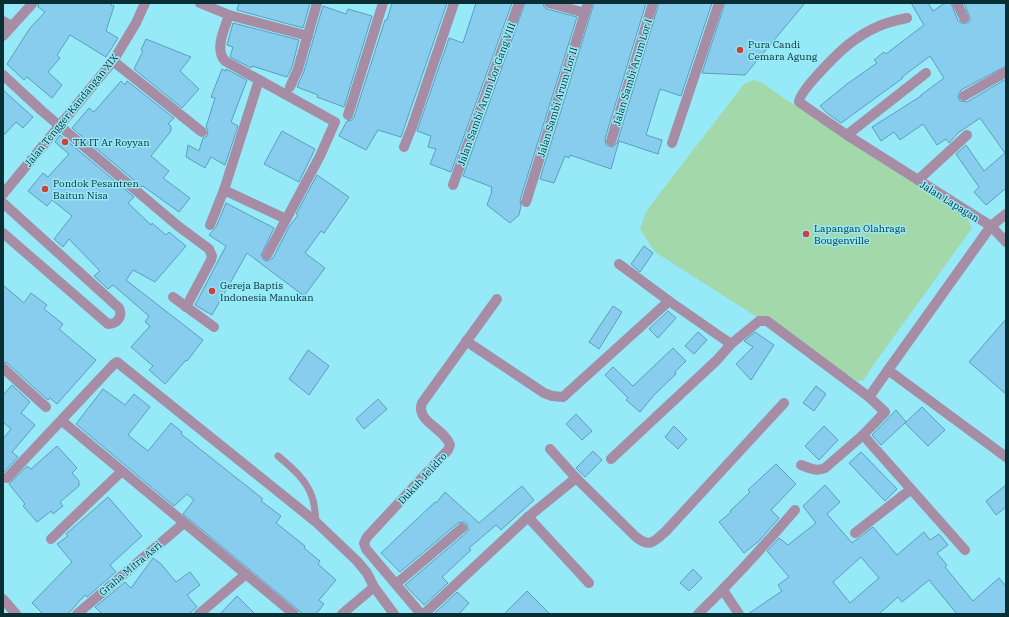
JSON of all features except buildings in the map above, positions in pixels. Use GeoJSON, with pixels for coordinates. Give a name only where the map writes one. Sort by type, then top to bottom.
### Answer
{"type":"FeatureCollection","features":[{"type":"Feature","properties":{"kind":"street"},"geometry":{"type":"LineString","coordinates":[[3,36],[33,3]]}},
{"type":"Feature","properties":{"kind":"street","name":"Jalan Tengger Kandangan XIX"},"geometry":{"type":"LineString","coordinates":[[3,194],[113,60],[136,23],[145,3]]}},
{"type":"Feature","properties":{"kind":"street"},"geometry":{"type":"LineString","coordinates":[[200,3],[229,15],[308,36]]}},
{"type":"Feature","properties":{"kind":"street"},"geometry":{"type":"LineString","coordinates":[[290,87],[298,69],[317,3]]}},
{"type":"Feature","properties":{"kind":"street"},"geometry":{"type":"LineString","coordinates":[[348,115],[383,3]]}},
{"type":"Feature","properties":{"kind":"street"},"geometry":{"type":"LineString","coordinates":[[404,147],[454,3]]}},
{"type":"Feature","properties":{"kind":"street","name":"Jalan Sambi Arum Lor Gang VIII"},"geometry":{"type":"LineString","coordinates":[[453,185],[519,3]]}},
{"type":"Feature","properties":{"kind":"street"},"geometry":{"type":"LineString","coordinates":[[549,3],[585,13]]}},
{"type":"Feature","properties":{"kind":"street","name":"Jalan Sambi Arum Lor II"},"geometry":{"type":"LineString","coordinates":[[526,202],[588,3]]}},
{"type":"Feature","properties":{"kind":"street","name":"Jalan Sambi Arum Lor I"},"geometry":{"type":"LineString","coordinates":[[611,142],[653,3]]}},
{"type":"Feature","properties":{"kind":"street"},"geometry":{"type":"LineString","coordinates":[[672,143],[719,3]]}},
{"type":"Feature","properties":{"kind":"street"},"geometry":{"type":"LineString","coordinates":[[956,3],[964,18]]}},
{"type":"Feature","properties":{"kind":"street"},"geometry":{"type":"LineString","coordinates":[[229,15],[220,48],[221,55],[225,61],[335,122],[320,156],[267,255]]}},
{"type":"Feature","properties":{"kind":"street","name":"Jalan Lapagan"},"geometry":{"type":"LineString","coordinates":[[869,397],[991,226],[846,135],[799,102],[799,98],[816,76],[848,45],[878,26],[907,18]]}},
{"type":"Feature","properties":{"kind":"street"},"geometry":{"type":"LineString","coordinates":[[3,21],[12,26]]}},
{"type":"Feature","properties":{"kind":"street"},"geometry":{"type":"LineString","coordinates":[[113,60],[202,132]]}},
{"type":"Feature","properties":{"kind":"street"},"geometry":{"type":"LineString","coordinates":[[846,135],[926,73]]}},
{"type":"Feature","properties":{"kind":"street"},"geometry":{"type":"LineString","coordinates":[[3,75],[59,125],[178,226],[209,250],[212,256],[211,260],[186,307]]}},
{"type":"Feature","properties":{"kind":"street"},"geometry":{"type":"LineString","coordinates":[[964,96],[1004,76]]}},
{"type":"Feature","properties":{"kind":"street"},"geometry":{"type":"LineString","coordinates":[[210,225],[224,190],[259,80]]}},
{"type":"Feature","properties":{"kind":"street"},"geometry":{"type":"LineString","coordinates":[[918,180],[967,135]]}},
{"type":"Feature","properties":{"kind":"street"},"geometry":{"type":"LineString","coordinates":[[224,190],[286,219]]}},
{"type":"Feature","properties":{"kind":"street"},"geometry":{"type":"LineString","coordinates":[[3,203],[119,308],[121,312],[117,321],[113,324],[108,324],[3,232]]}},
{"type":"Feature","properties":{"kind":"street"},"geometry":{"type":"LineString","coordinates":[[1006,214],[991,226],[1006,242]]}},
{"type":"Feature","properties":{"kind":"street"},"geometry":{"type":"LineString","coordinates":[[619,264],[731,344]]}},
{"type":"Feature","properties":{"kind":"street"},"geometry":{"type":"LineString","coordinates":[[172,297],[214,327]]}},
{"type":"Feature","properties":{"kind":"street","name":"Dukuh Jelidro"},"geometry":{"type":"LineString","coordinates":[[422,614],[366,549],[364,543],[367,537],[448,450],[450,445],[448,439],[421,414],[420,408],[422,403],[497,299]]}},
{"type":"Feature","properties":{"kind":"street"},"geometry":{"type":"LineString","coordinates":[[466,341],[544,393],[552,396],[563,397],[669,301]]}},
{"type":"Feature","properties":{"kind":"street"},"geometry":{"type":"LineString","coordinates":[[611,459],[717,360],[731,344],[759,321],[767,321],[869,397],[885,412],[863,435],[825,468],[815,470],[801,465]]}},
{"type":"Feature","properties":{"kind":"street"},"geometry":{"type":"LineString","coordinates":[[7,478],[114,364],[117,362],[120,363],[316,522],[357,561],[367,573],[374,587],[394,614]]}},
{"type":"Feature","properties":{"kind":"street"},"geometry":{"type":"LineString","coordinates":[[3,368],[46,407]]}},
{"type":"Feature","properties":{"kind":"street"},"geometry":{"type":"LineString","coordinates":[[888,370],[1006,457]]}},
{"type":"Feature","properties":{"kind":"street"},"geometry":{"type":"LineString","coordinates":[[550,449],[590,493],[636,537],[643,543],[648,544],[656,541],[666,531],[784,403]]}},
{"type":"Feature","properties":{"kind":"street"},"geometry":{"type":"LineString","coordinates":[[62,421],[294,614]]}},
{"type":"Feature","properties":{"kind":"street"},"geometry":{"type":"LineString","coordinates":[[863,435],[910,490],[965,550]]}},
{"type":"Feature","properties":{"kind":"street"},"geometry":{"type":"LineString","coordinates":[[51,539],[122,471]]}},
{"type":"Feature","properties":{"kind":"street"},"geometry":{"type":"LineString","coordinates":[[422,614],[528,517],[576,478]]}},
{"type":"Feature","properties":{"kind":"street"},"geometry":{"type":"LineString","coordinates":[[855,533],[910,490]]}},
{"type":"Feature","properties":{"kind":"street"},"geometry":{"type":"LineString","coordinates":[[698,614],[723,590],[795,510]]}},
{"type":"Feature","properties":{"kind":"street"},"geometry":{"type":"LineString","coordinates":[[528,517],[589,584]]}},
{"type":"Feature","properties":{"kind":"street","name":"Graha Mitra Asri"},"geometry":{"type":"LineString","coordinates":[[77,614],[184,523]]}},
{"type":"Feature","properties":{"kind":"street"},"geometry":{"type":"LineString","coordinates":[[396,584],[462,528]]}},
{"type":"Feature","properties":{"kind":"street"},"geometry":{"type":"LineString","coordinates":[[199,614],[246,574]]}},
{"type":"Feature","properties":{"kind":"street"},"geometry":{"type":"LineString","coordinates":[[342,614],[374,587]]}},
{"type":"Feature","properties":{"kind":"street"},"geometry":{"type":"LineString","coordinates":[[723,590],[739,614]]}},
{"type":"Feature","properties":{"kind":"street"},"geometry":{"type":"LineString","coordinates":[[3,599],[16,614]]}},
{"type":"Feature","properties":{"kind":"lane"},"geometry":{"type":"LineString","coordinates":[[278,456],[292,468],[310,491],[313,498],[316,522]]}},
{"type":"Feature","properties":{"kind":"green space","name":"Lapangan Olahraga Bougenville"},"geometry":{"type":"Polygon","coordinates":[[[753,80],[762,83],[956,208],[967,217],[972,228],[864,380],[857,381],[655,252],[640,229],[647,210],[744,84],[753,80]]]}},
{"type":"Feature","properties":{"kind":"place","name":"Pura Candi Cemara Agung"},"geometry":{"type":"Point","coordinates":[740,50]}},
{"type":"Feature","properties":{"kind":"place","name":"TK IT Ar Royyan"},"geometry":{"type":"Point","coordinates":[65,142]}},
{"type":"Feature","properties":{"kind":"place","name":"Pondok Pesantren Baitun Nisa"},"geometry":{"type":"Point","coordinates":[45,189]}},
{"type":"Feature","properties":{"kind":"place","name":"Lapangan Olahraga Bougenville"},"geometry":{"type":"Point","coordinates":[806,234]}},
{"type":"Feature","properties":{"kind":"place","name":"Gereja Baptis Indonesia Manukan"},"geometry":{"type":"Point","coordinates":[212,291]}}]}
